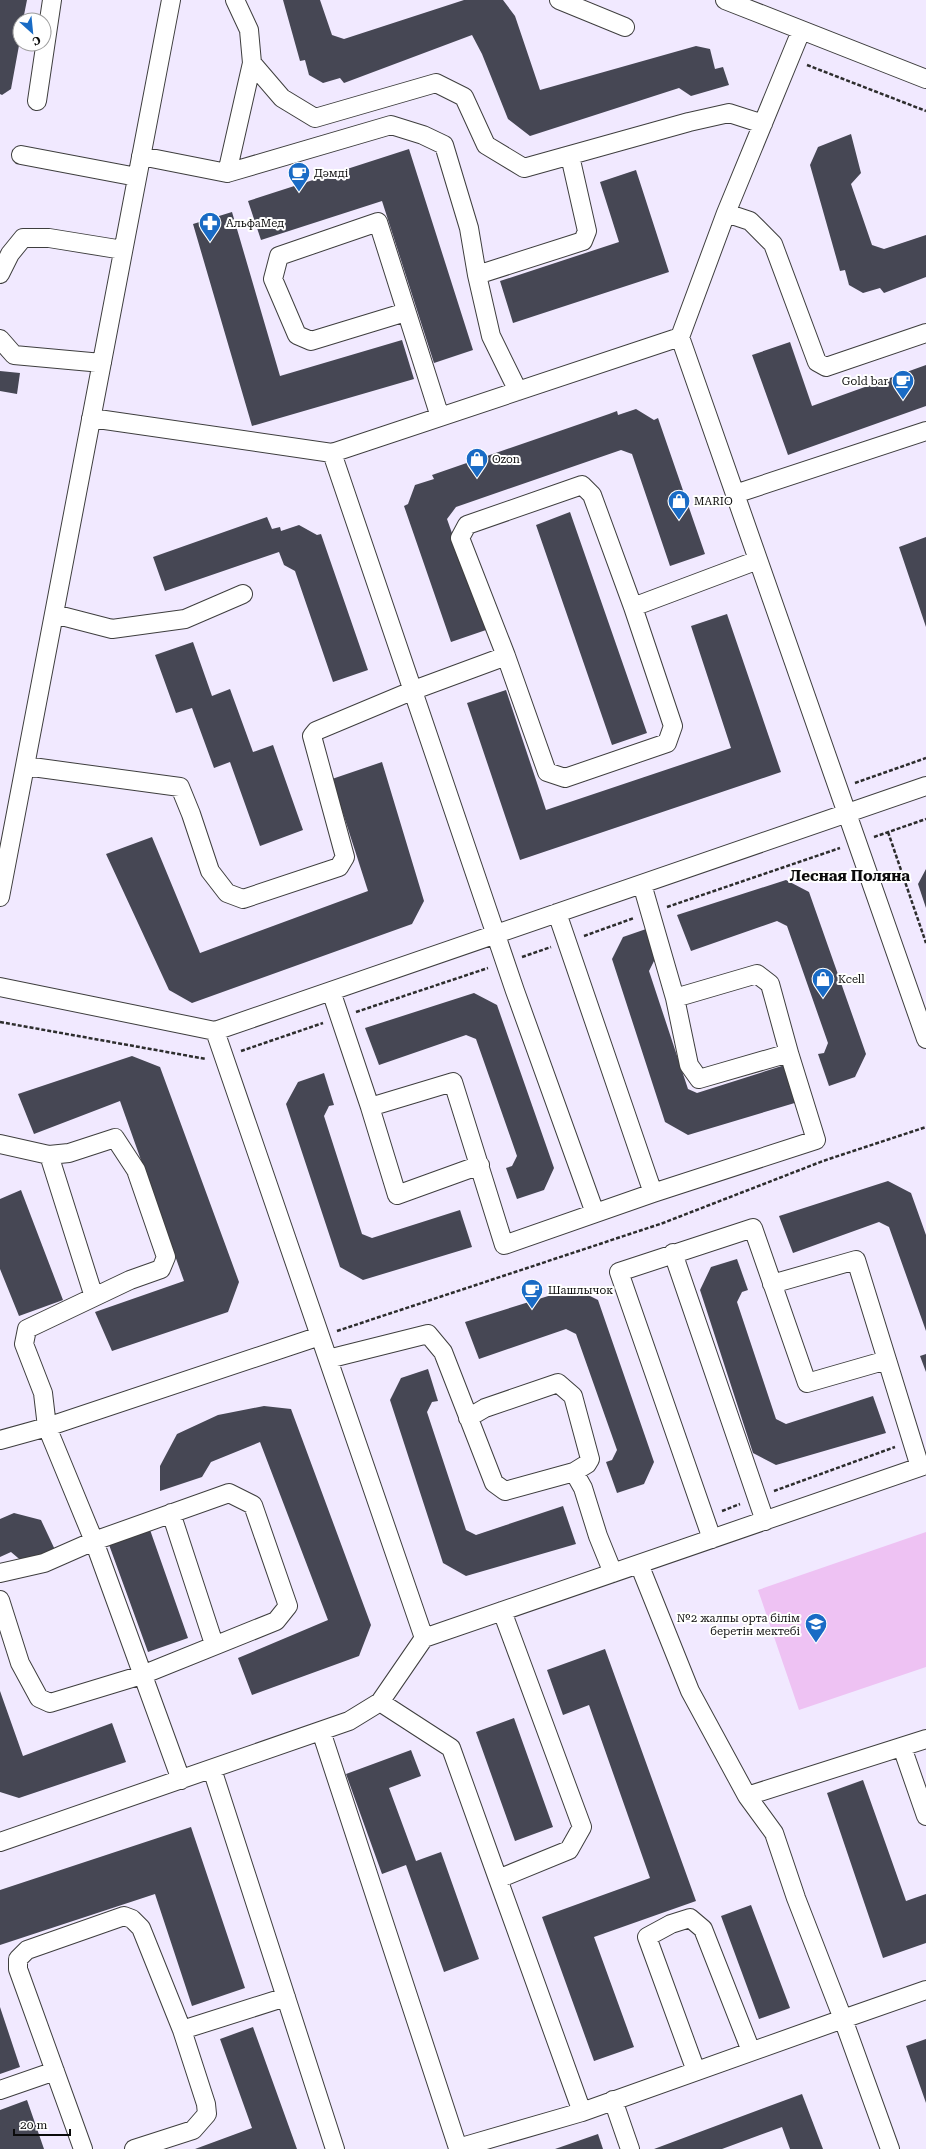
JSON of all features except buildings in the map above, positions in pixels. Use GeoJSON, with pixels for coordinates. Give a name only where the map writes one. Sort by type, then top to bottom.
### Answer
{"type":"FeatureCollection","features":[{"type":"Feature","properties":{"kind":"street"},"geometry":{"type":"LineString","coordinates":[[37,101],[52,0]]}},
{"type":"Feature","properties":{"kind":"street"},"geometry":{"type":"LineString","coordinates":[[0,897],[171,0]]}},
{"type":"Feature","properties":{"kind":"street"},"geometry":{"type":"LineString","coordinates":[[227,173],[252,62],[249,30],[235,0]]}},
{"type":"Feature","properties":{"kind":"street"},"geometry":{"type":"LineString","coordinates":[[559,0],[625,27]]}},
{"type":"Feature","properties":{"kind":"street"},"geometry":{"type":"LineString","coordinates":[[725,0],[926,79]]}},
{"type":"Feature","properties":{"kind":"street"},"geometry":{"type":"LineString","coordinates":[[801,31],[726,213],[680,337],[926,1039]]}},
{"type":"Feature","properties":{"kind":"street"},"geometry":{"type":"LineString","coordinates":[[252,62],[282,98],[315,118],[436,83],[464,97],[486,144],[524,168],[689,122],[729,113],[763,124]]}},
{"type":"Feature","properties":{"kind":"street"},"geometry":{"type":"LineString","coordinates":[[142,156],[227,173],[391,125],[423,135],[444,145],[469,228],[477,275],[491,336],[518,391]]}},
{"type":"Feature","properties":{"kind":"street"},"geometry":{"type":"LineString","coordinates":[[21,156],[137,177]]}},
{"type":"Feature","properties":{"kind":"street"},"geometry":{"type":"LineString","coordinates":[[477,275],[583,241],[587,232],[570,156]]}},
{"type":"Feature","properties":{"kind":"street"},"geometry":{"type":"LineString","coordinates":[[726,213],[750,221],[773,244],[817,362],[826,367],[926,334]]}},
{"type":"Feature","properties":{"kind":"street"},"geometry":{"type":"LineString","coordinates":[[406,312],[310,341],[297,335],[273,279],[279,256],[378,222],[440,418]]}},
{"type":"Feature","properties":{"kind":"street"},"geometry":{"type":"LineString","coordinates":[[0,274],[10,254],[23,238],[49,238],[124,250]]}},
{"type":"Feature","properties":{"kind":"street"},"geometry":{"type":"LineString","coordinates":[[92,418],[332,453],[680,337]]}},
{"type":"Feature","properties":{"kind":"street"},"geometry":{"type":"LineString","coordinates":[[0,339],[14,355],[102,363]]}},
{"type":"Feature","properties":{"kind":"street"},"geometry":{"type":"LineString","coordinates":[[735,494],[926,431]]}},
{"type":"Feature","properties":{"kind":"street"},"geometry":{"type":"LineString","coordinates":[[332,453],[414,690],[495,934],[595,1213]]}},
{"type":"Feature","properties":{"kind":"street"},"geometry":{"type":"LineString","coordinates":[[582,485],[592,496],[633,607],[673,726],[668,743],[565,778],[546,772],[506,656],[460,538],[467,525],[582,485]]}},
{"type":"Feature","properties":{"kind":"street"},"geometry":{"type":"LineString","coordinates":[[633,607],[758,560]]}},
{"type":"Feature","properties":{"kind":"street"},"geometry":{"type":"LineString","coordinates":[[54,614],[112,629],[185,619],[243,594]]}},
{"type":"Feature","properties":{"kind":"street"},"geometry":{"type":"LineString","coordinates":[[25,766],[180,787],[191,814],[210,871],[227,893],[243,899],[339,867],[345,856],[312,736],[316,731],[414,690],[506,656]]}},
{"type":"Feature","properties":{"kind":"street"},"geometry":{"type":"LineString","coordinates":[[0,987],[215,1031],[926,786]]}},
{"type":"Feature","properties":{"kind":"street"},"geometry":{"type":"LineString","coordinates":[[642,884],[675,998],[690,1065],[699,1079],[789,1053]]}},
{"type":"Feature","properties":{"kind":"street"},"geometry":{"type":"LineString","coordinates":[[557,913],[653,1193]]}},
{"type":"Feature","properties":{"kind":"street"},"geometry":{"type":"LineString","coordinates":[[370,1106],[453,1082],[504,1245],[653,1193],[816,1140],[789,1053],[770,984],[757,974],[675,998]]}},
{"type":"Feature","properties":{"kind":"street"},"geometry":{"type":"LineString","coordinates":[[331,991],[370,1106],[397,1195],[480,1165]]}},
{"type":"Feature","properties":{"kind":"street"},"geometry":{"type":"LineString","coordinates":[[215,1031],[424,1638]]}},
{"type":"Feature","properties":{"kind":"street"},"geometry":{"type":"LineString","coordinates":[[0,1144],[49,1155],[69,1152],[115,1138],[136,1170],[166,1258],[161,1269],[130,1280],[27,1329],[24,1344],[43,1393],[47,1427],[94,1541],[181,1780]]}},
{"type":"Feature","properties":{"kind":"street"},"geometry":{"type":"LineString","coordinates":[[49,1155],[94,1297]]}},
{"type":"Feature","properties":{"kind":"street"},"geometry":{"type":"LineString","coordinates":[[712,1539],[619,1272],[673,1253],[753,1228],[807,1383],[887,1360]]}},
{"type":"Feature","properties":{"kind":"street"},"geometry":{"type":"LineString","coordinates":[[673,1253],[765,1521]]}},
{"type":"Feature","properties":{"kind":"street"},"geometry":{"type":"LineString","coordinates":[[0,1842],[349,1721],[380,1702],[424,1638],[923,1466],[912,1441],[856,1260],[772,1284]]}},
{"type":"Feature","properties":{"kind":"street"},"geometry":{"type":"LineString","coordinates":[[328,1359],[428,1334],[443,1352],[468,1418],[494,1483],[505,1492],[574,1472],[587,1464],[590,1459],[572,1396],[558,1383],[485,1408],[468,1418]]}},
{"type":"Feature","properties":{"kind":"street"},"geometry":{"type":"LineString","coordinates":[[0,1440],[47,1427],[320,1336]]}},
{"type":"Feature","properties":{"kind":"street"},"geometry":{"type":"LineString","coordinates":[[574,1472],[583,1488],[598,1536],[613,1573]]}},
{"type":"Feature","properties":{"kind":"street"},"geometry":{"type":"LineString","coordinates":[[0,1574],[44,1563],[94,1541],[229,1493],[253,1505],[288,1606],[276,1621],[214,1644],[142,1675],[50,1703],[39,1698],[20,1663],[0,1600]]}},
{"type":"Feature","properties":{"kind":"street"},"geometry":{"type":"LineString","coordinates":[[171,1513],[214,1644]]}},
{"type":"Feature","properties":{"kind":"street"},"geometry":{"type":"LineString","coordinates":[[640,1564],[690,1692],[747,1796],[774,1833],[796,1898],[843,2019],[890,2149]]}},
{"type":"Feature","properties":{"kind":"street"},"geometry":{"type":"LineString","coordinates":[[498,1880],[569,1850],[582,1827],[502,1611]]}},
{"type":"Feature","properties":{"kind":"street"},"geometry":{"type":"LineString","coordinates":[[380,1702],[451,1748],[582,2112]]}},
{"type":"Feature","properties":{"kind":"street"},"geometry":{"type":"LineString","coordinates":[[321,1731],[458,2148],[582,2112],[926,1990]]}},
{"type":"Feature","properties":{"kind":"street"},"geometry":{"type":"LineString","coordinates":[[747,1796],[926,1739]]}},
{"type":"Feature","properties":{"kind":"street"},"geometry":{"type":"LineString","coordinates":[[902,1747],[926,1816]]}},
{"type":"Feature","properties":{"kind":"street"},"geometry":{"type":"LineString","coordinates":[[212,1769],[335,2149]]}},
{"type":"Feature","properties":{"kind":"street"},"geometry":{"type":"LineString","coordinates":[[83,2149],[18,1969],[18,1959],[27,1950],[124,1916],[132,1919],[141,1928],[182,2030],[206,2104],[207,2114],[193,2130],[134,2149]]}},
{"type":"Feature","properties":{"kind":"street"},"geometry":{"type":"LineString","coordinates":[[696,2071],[647,1937],[671,1924],[690,1918],[703,1930],[751,2051]]}},
{"type":"Feature","properties":{"kind":"street"},"geometry":{"type":"LineString","coordinates":[[182,2030],[286,1997]]}},
{"type":"Feature","properties":{"kind":"street"},"geometry":{"type":"LineString","coordinates":[[0,2090],[55,2072]]}},
{"type":"Feature","properties":{"kind":"street"},"geometry":{"type":"LineString","coordinates":[[613,2100],[630,2149]]}},
{"type":"Feature","properties":{"kind":"path"},"geometry":{"type":"LineString","coordinates":[[790,58],[926,111]]}},
{"type":"Feature","properties":{"kind":"path"},"geometry":{"type":"LineString","coordinates":[[838,789],[926,758]]}},
{"type":"Feature","properties":{"kind":"path"},"geometry":{"type":"LineString","coordinates":[[888,832],[926,942]]}},
{"type":"Feature","properties":{"kind":"path"},"geometry":{"type":"LineString","coordinates":[[320,1336],[663,1223],[823,1161],[926,1127]]}},
{"type":"Feature","properties":{"kind":"path"},"geometry":{"type":"LineString","coordinates":[[704,1517],[912,1441]]}},
{"type":"Feature","properties":{"kind":"shaded area"},"geometry":{"type":"Polygon","coordinates":[[[926,1532],[926,1667],[799,1710],[758,1590],[926,1532]]]}},
{"type":"Feature","properties":{"kind":"place","name":"Дәмді"},"geometry":{"type":"Point","coordinates":[299,192]}},
{"type":"Feature","properties":{"kind":"place","name":"АльфаМед"},"geometry":{"type":"Point","coordinates":[210,242]}},
{"type":"Feature","properties":{"kind":"place","name":"Gold bar"},"geometry":{"type":"Point","coordinates":[903,400]}},
{"type":"Feature","properties":{"kind":"place","name":"Ozon"},"geometry":{"type":"Point","coordinates":[477,478]}},
{"type":"Feature","properties":{"kind":"place","name":"MARIO"},"geometry":{"type":"Point","coordinates":[679,520]}},
{"type":"Feature","properties":{"kind":"place","name":"Kcell"},"geometry":{"type":"Point","coordinates":[823,998]}},
{"type":"Feature","properties":{"kind":"place","name":"Шашлычок"},"geometry":{"type":"Point","coordinates":[532,1310]}},
{"type":"Feature","properties":{"kind":"place","name":"№2 жалпы орта білім беретін мектебі"},"geometry":{"type":"Point","coordinates":[816,1644]}},
{"type":"Feature","properties":{"kind":"district","name":"Лесная Поляна"},"geometry":{"type":"Point","coordinates":[850,876]}}]}
